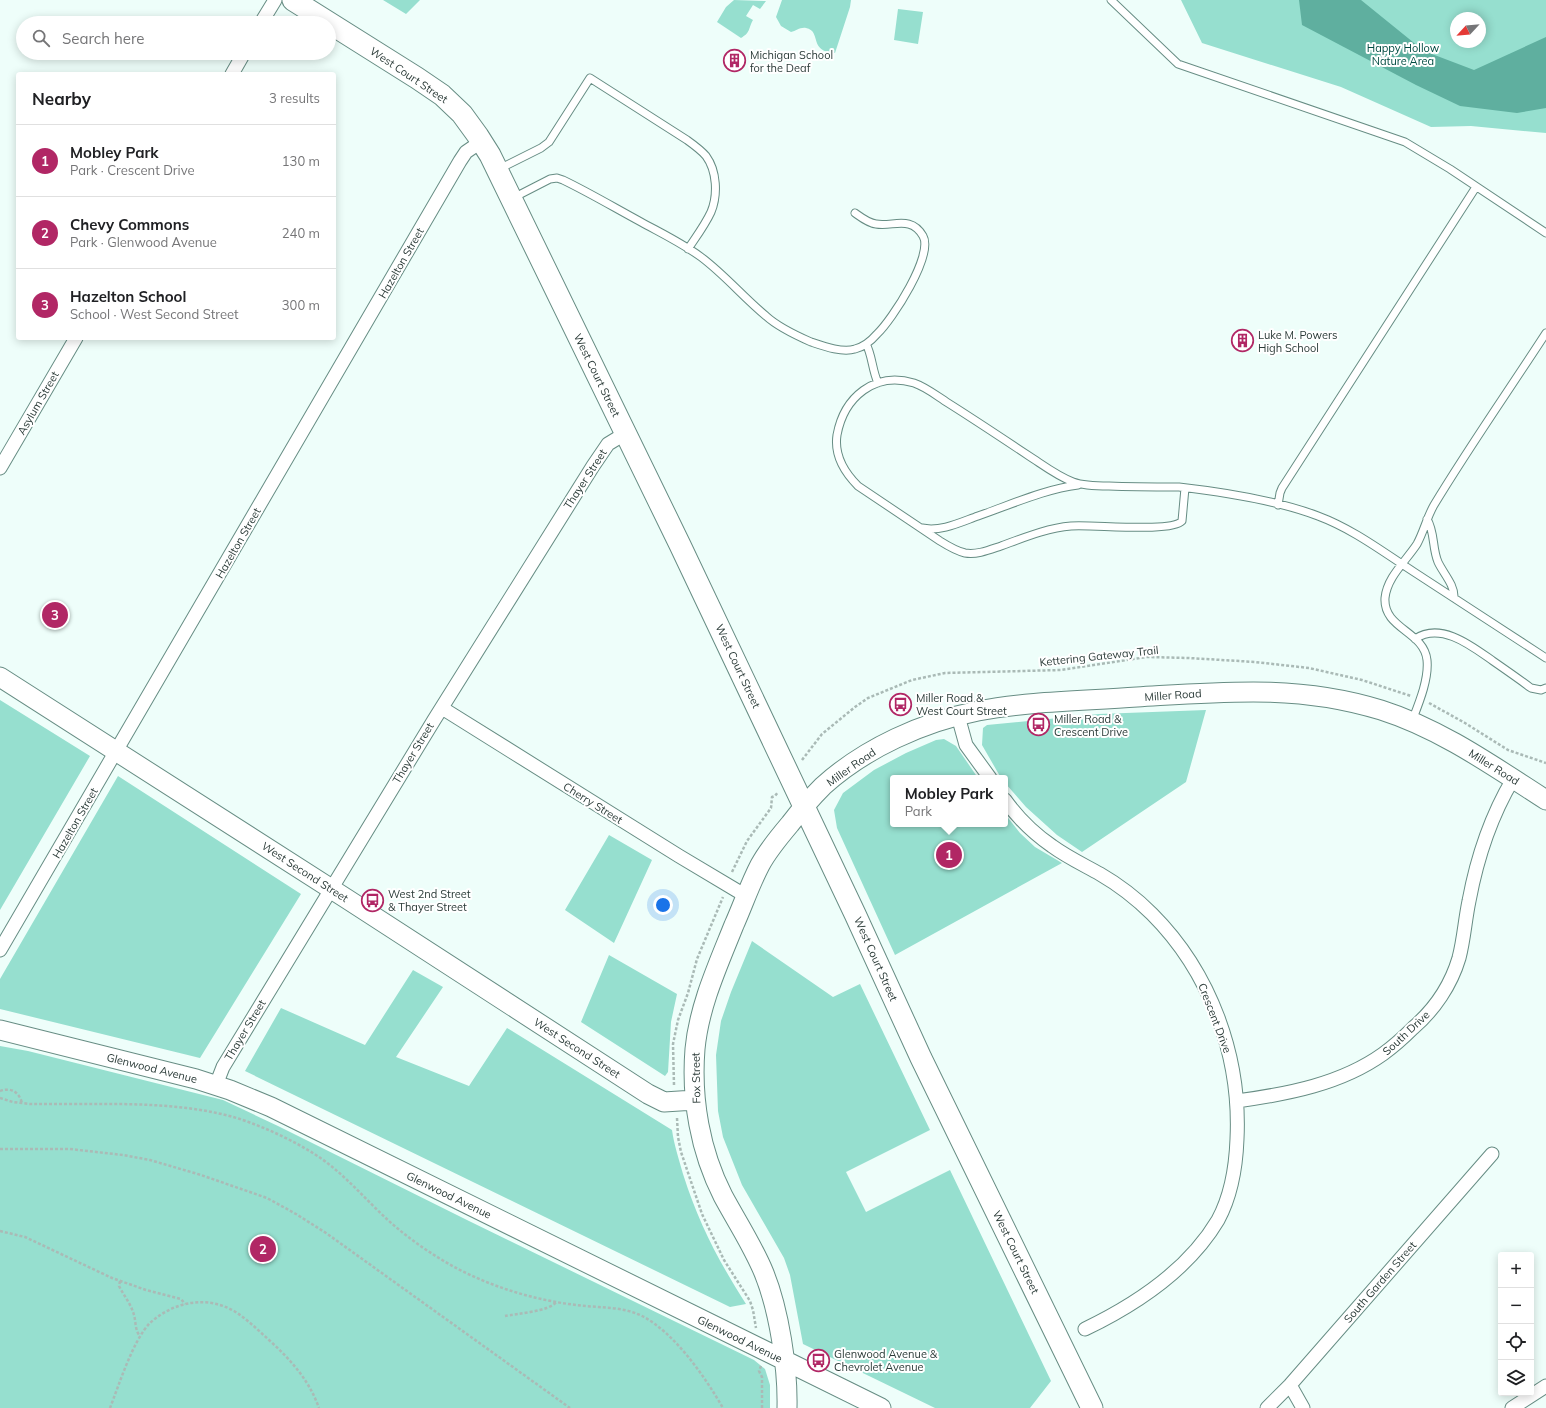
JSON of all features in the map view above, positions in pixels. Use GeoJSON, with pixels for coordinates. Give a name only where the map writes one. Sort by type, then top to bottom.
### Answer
{"type":"FeatureCollection","features":[{"type":"Feature","properties":{"kind":"main road","name":"West Court Street"},"geometry":{"type":"LineString","coordinates":[[293,0],[319,16]]}},
{"type":"Feature","properties":{"kind":"main road","name":"West Court Street"},"geometry":{"type":"LineString","coordinates":[[336,26],[437,92],[462,114],[482,142],[498,170],[626,433],[862,927],[921,1058],[1092,1408]]}},
{"type":"Feature","properties":{"kind":"street"},"geometry":{"type":"LineString","coordinates":[[265,16],[275,0]]}},
{"type":"Feature","properties":{"kind":"street"},"geometry":{"type":"LineString","coordinates":[[233,72],[240,60]]}},
{"type":"Feature","properties":{"kind":"street","name":"Hazelton Street"},"geometry":{"type":"LineString","coordinates":[[0,950],[460,161],[466,152],[482,142]]}},
{"type":"Feature","properties":{"kind":"street","name":"Asylum Street"},"geometry":{"type":"LineString","coordinates":[[0,468],[75,340]]}},
{"type":"Feature","properties":{"kind":"street","name":"Thayer Street"},"geometry":{"type":"LineString","coordinates":[[216,1085],[223,1067],[330,889],[601,453],[611,441],[626,433]]}},
{"type":"Feature","properties":{"kind":"street","name":"West Second Street"},"geometry":{"type":"LineString","coordinates":[[0,677],[648,1094],[664,1102],[695,1100]]}},
{"type":"Feature","properties":{"kind":"street","name":"Miller Road"},"geometry":{"type":"LineString","coordinates":[[804,806],[834,777],[878,748],[913,730],[958,716],[993,709],[1040,703],[1254,691],[1288,692],[1341,700],[1381,710],[1449,740],[1546,800]]}},
{"type":"Feature","properties":{"kind":"street","name":"Cherry Street"},"geometry":{"type":"LineString","coordinates":[[442,708],[679,856],[746,896]]}},
{"type":"Feature","properties":{"kind":"street"},"geometry":{"type":"LineString","coordinates":[[958,716],[966,744],[988,775]]}},
{"type":"Feature","properties":{"kind":"street","name":"South Drive"},"geometry":{"type":"LineString","coordinates":[[1237,1101],[1320,1085],[1354,1071],[1374,1060],[1394,1046],[1427,1014],[1441,995],[1456,968],[1479,858],[1496,810],[1514,779]]}},
{"type":"Feature","properties":{"kind":"street","name":"Crescent Drive"},"geometry":{"type":"LineString","coordinates":[[1008,804],[1023,822],[1041,839],[1061,853],[1100,874],[1124,890],[1144,906],[1173,937],[1190,960],[1203,982],[1218,1018],[1229,1051],[1234,1075],[1238,1127],[1235,1162],[1229,1192],[1217,1221],[1193,1252],[1168,1276],[1118,1311],[1085,1329]]}},
{"type":"Feature","properties":{"kind":"street","name":"Fox Street"},"geometry":{"type":"LineString","coordinates":[[787,1408],[783,1360],[776,1311],[767,1280],[752,1248],[716,1181],[702,1138],[695,1100],[695,1052],[701,1015],[708,991],[746,896],[764,859],[778,838],[804,806]]}},
{"type":"Feature","properties":{"kind":"street","name":"Glenwood Avenue"},"geometry":{"type":"LineString","coordinates":[[0,1030],[216,1085],[244,1095],[881,1408]]}},
{"type":"Feature","properties":{"kind":"street","name":"South Garden Street"},"geometry":{"type":"LineString","coordinates":[[1267,1408],[1290,1385],[1492,1154]]}},
{"type":"Feature","properties":{"kind":"street"},"geometry":{"type":"LineString","coordinates":[[1290,1385],[1303,1408]]}},
{"type":"Feature","properties":{"kind":"street"},"geometry":{"type":"LineString","coordinates":[[1512,1408],[1546,1386]]}},
{"type":"Feature","properties":{"kind":"lane"},"geometry":{"type":"LineString","coordinates":[[1111,0],[1178,64],[1399,139],[1546,233]]}},
{"type":"Feature","properties":{"kind":"lane"},"geometry":{"type":"LineString","coordinates":[[498,170],[541,148],[548,142],[590,78],[687,140],[700,150],[707,158],[714,174],[715,200],[707,219],[688,248]]}},
{"type":"Feature","properties":{"kind":"lane"},"geometry":{"type":"LineString","coordinates":[[512,199],[550,179],[559,178],[688,248],[722,274],[766,316],[789,332],[812,342],[844,350],[853,350],[866,344],[881,330],[903,298],[923,258],[926,245],[921,233],[908,224],[900,222],[877,224],[867,221],[855,213]]}},
{"type":"Feature","properties":{"kind":"lane"},"geometry":{"type":"LineString","coordinates":[[1278,505],[1282,488],[1476,187]]}},
{"type":"Feature","properties":{"kind":"lane"},"geometry":{"type":"LineString","coordinates":[[1411,722],[1421,698],[1427,667],[1426,654],[1416,639],[1395,624],[1390,618],[1386,608],[1385,598],[1387,587],[1418,542],[1434,504],[1546,333]]}},
{"type":"Feature","properties":{"kind":"lane"},"geometry":{"type":"LineString","coordinates":[[866,344],[869,351],[872,369],[878,383]]}},
{"type":"Feature","properties":{"kind":"lane"},"geometry":{"type":"LineString","coordinates":[[1083,485],[1056,473],[920,386],[902,381],[878,383],[857,394],[846,411],[837,435],[837,448],[844,471],[858,486],[917,526],[951,547],[965,553],[978,553],[1047,531],[1070,526],[1172,526],[1182,521],[1184,488]]}},
{"type":"Feature","properties":{"kind":"lane"},"geometry":{"type":"LineString","coordinates":[[917,526],[930,529],[946,527],[1047,493],[1067,487],[1083,485],[1184,488],[1209,491],[1278,505],[1300,510],[1342,526],[1546,658]]}},
{"type":"Feature","properties":{"kind":"lane"},"geometry":{"type":"LineString","coordinates":[[1427,519],[1432,530],[1436,557],[1453,589],[1454,598]]}},
{"type":"Feature","properties":{"kind":"lane"},"geometry":{"type":"LineString","coordinates":[[1416,639],[1427,634],[1441,634],[1456,637],[1469,644],[1531,688],[1540,690],[1546,688]]}},
{"type":"Feature","properties":{"kind":"path","name":"Kettering Gateway Trail"},"geometry":{"type":"LineString","coordinates":[[808,751],[822,734],[868,698],[912,680],[934,674],[952,672],[1061,670],[1147,657],[1189,658],[1254,662],[1309,668],[1362,680],[1413,697]]}},
{"type":"Feature","properties":{"kind":"path"},"geometry":{"type":"LineString","coordinates":[[1428,703],[1465,723],[1508,750],[1546,763]]}},
{"type":"Feature","properties":{"kind":"path"},"geometry":{"type":"LineString","coordinates":[[731,874],[747,841],[771,808],[772,797],[775,796]]}},
{"type":"Feature","properties":{"kind":"path"},"geometry":{"type":"LineString","coordinates":[[0,1091],[8,1089],[13,1090],[20,1097],[22,1103]]}},
{"type":"Feature","properties":{"kind":"path"},"geometry":{"type":"LineString","coordinates":[[0,1098],[22,1103],[176,1106],[216,1112],[258,1126],[290,1140],[322,1160],[354,1186],[395,1226],[422,1247],[446,1262],[477,1278],[503,1288],[556,1302],[590,1307],[614,1308],[632,1312],[643,1317],[664,1333],[689,1358],[703,1376],[723,1408]]}},
{"type":"Feature","properties":{"kind":"path"},"geometry":{"type":"LineString","coordinates":[[678,1122],[678,1137],[681,1152],[702,1214],[724,1260],[748,1297],[754,1313]]}},
{"type":"Feature","properties":{"kind":"path"},"geometry":{"type":"LineString","coordinates":[[0,1149],[70,1149],[123,1154],[150,1160],[201,1175],[267,1198],[296,1214],[332,1238],[570,1408]]}},
{"type":"Feature","properties":{"kind":"path"},"geometry":{"type":"LineString","coordinates":[[0,1231],[25,1237],[120,1281],[146,1290],[181,1299],[185,1304]]}},
{"type":"Feature","properties":{"kind":"path"},"geometry":{"type":"LineString","coordinates":[[120,1281],[119,1286],[129,1302],[134,1314],[137,1331],[140,1336]]}},
{"type":"Feature","properties":{"kind":"path"},"geometry":{"type":"LineString","coordinates":[[110,1408],[134,1348],[140,1336],[149,1324],[162,1314],[185,1304],[199,1302],[216,1304],[235,1312],[249,1322],[298,1368],[311,1388],[319,1408]]}},
{"type":"Feature","properties":{"kind":"path"},"geometry":{"type":"LineString","coordinates":[[504,1316],[547,1308],[554,1305],[556,1302]]}},
{"type":"Feature","properties":{"kind":"path"},"geometry":{"type":"LineString","coordinates":[[762,1365],[759,1371],[762,1377],[762,1408]]}},
{"type":"Feature","properties":{"kind":"green space"},"geometry":{"type":"Polygon","coordinates":[[[383,0],[420,0],[406,14],[383,0]]]}},
{"type":"Feature","properties":{"kind":"green space"},"geometry":{"type":"Polygon","coordinates":[[[734,0],[766,1],[760,9],[753,5],[746,16],[753,20],[748,32],[741,38],[717,22],[726,7],[734,0]]]}},
{"type":"Feature","properties":{"kind":"green space"},"geometry":{"type":"Polygon","coordinates":[[[782,0],[851,0],[835,53],[827,52],[821,49],[811,30],[804,28],[791,32],[781,26],[776,17],[782,0]]]}},
{"type":"Feature","properties":{"kind":"green space","name":"Happy Hollow Nature Area"},"geometry":{"type":"Polygon","coordinates":[[[1181,0],[1546,0],[1546,133],[1471,126],[1431,127],[1341,87],[1202,43],[1181,0]]]}},
{"type":"Feature","properties":{"kind":"green space"},"geometry":{"type":"Polygon","coordinates":[[[898,9],[923,12],[918,44],[894,40],[898,9]]]}},
{"type":"Feature","properties":{"kind":"green space"},"geometry":{"type":"Polygon","coordinates":[[[0,700],[90,756],[0,910],[0,700]]]}},
{"type":"Feature","properties":{"kind":"green space"},"geometry":{"type":"Polygon","coordinates":[[[1206,710],[1186,782],[1082,852],[1057,835],[1026,807],[1008,786],[1008,775],[999,775],[982,745],[983,728],[987,725],[1099,714],[1206,710]]]}},
{"type":"Feature","properties":{"kind":"green space"},"geometry":{"type":"Polygon","coordinates":[[[944,739],[956,746],[976,775],[890,775],[890,827],[1008,827],[1008,818],[1020,833],[1035,847],[1062,863],[895,955],[837,828],[834,810],[843,793],[874,770],[906,753],[936,740],[944,739]]]}},
{"type":"Feature","properties":{"kind":"green space"},"geometry":{"type":"Polygon","coordinates":[[[118,776],[301,894],[200,1058],[0,1009],[0,979],[118,776]]]}},
{"type":"Feature","properties":{"kind":"green space"},"geometry":{"type":"Polygon","coordinates":[[[609,835],[652,860],[614,943],[565,910],[609,835]]]}},
{"type":"Feature","properties":{"kind":"green space"},"geometry":{"type":"Polygon","coordinates":[[[752,941],[833,997],[860,984],[930,1130],[846,1172],[866,1212],[950,1170],[1051,1381],[1030,1408],[935,1408],[803,1344],[790,1275],[784,1258],[742,1185],[723,1137],[718,1111],[716,1055],[721,1021],[752,941]]]}},
{"type":"Feature","properties":{"kind":"green space"},"geometry":{"type":"Polygon","coordinates":[[[609,955],[677,994],[671,1022],[668,1072],[665,1076],[581,1022],[609,955]]]}},
{"type":"Feature","properties":{"kind":"green space"},"geometry":{"type":"Polygon","coordinates":[[[413,970],[443,987],[396,1057],[469,1086],[507,1028],[672,1130],[675,1147],[683,1174],[703,1226],[718,1257],[746,1304],[730,1307],[245,1071],[281,1008],[365,1045],[413,970]]]}},
{"type":"Feature","properties":{"kind":"green space"},"geometry":{"type":"Polygon","coordinates":[[[0,1046],[28,1051],[223,1100],[754,1360],[765,1369],[770,1385],[770,1408],[0,1408],[0,1046]]]}},
{"type":"Feature","properties":{"kind":"shaded area"},"geometry":{"type":"Polygon","coordinates":[[[1299,0],[1361,0],[1424,51],[1474,70],[1546,37],[1546,108],[1517,113],[1460,106],[1416,85],[1302,25],[1299,0]]]}},
{"type":"Feature","properties":{"kind":"place","name":"Michigan School for the Deaf"},"geometry":{"type":"Point","coordinates":[734,61]}},
{"type":"Feature","properties":{"kind":"place","name":"Luke M. Powers High School"},"geometry":{"type":"Point","coordinates":[1242,341]}},
{"type":"Feature","properties":{"kind":"place","name":"Hazelton School"},"geometry":{"type":"Point","coordinates":[55,615]}},
{"type":"Feature","properties":{"kind":"place","name":"Miller Road & West Court Street"},"geometry":{"type":"Point","coordinates":[901,704]}},
{"type":"Feature","properties":{"kind":"place","name":"Miller Road & Crescent Drive"},"geometry":{"type":"Point","coordinates":[1038,725]}},
{"type":"Feature","properties":{"kind":"place","name":"Mobley Park"},"geometry":{"type":"Point","coordinates":[949,855]}},
{"type":"Feature","properties":{"kind":"place","name":"West 2nd Street & Thayer Street"},"geometry":{"type":"Point","coordinates":[373,900]}},
{"type":"Feature","properties":{"kind":"place","name":"Chevy Commons"},"geometry":{"type":"Point","coordinates":[263,1249]}},
{"type":"Feature","properties":{"kind":"place","name":"Glenwood Avenue & Chevrolet Avenue"},"geometry":{"type":"Point","coordinates":[819,1360]}}]}
